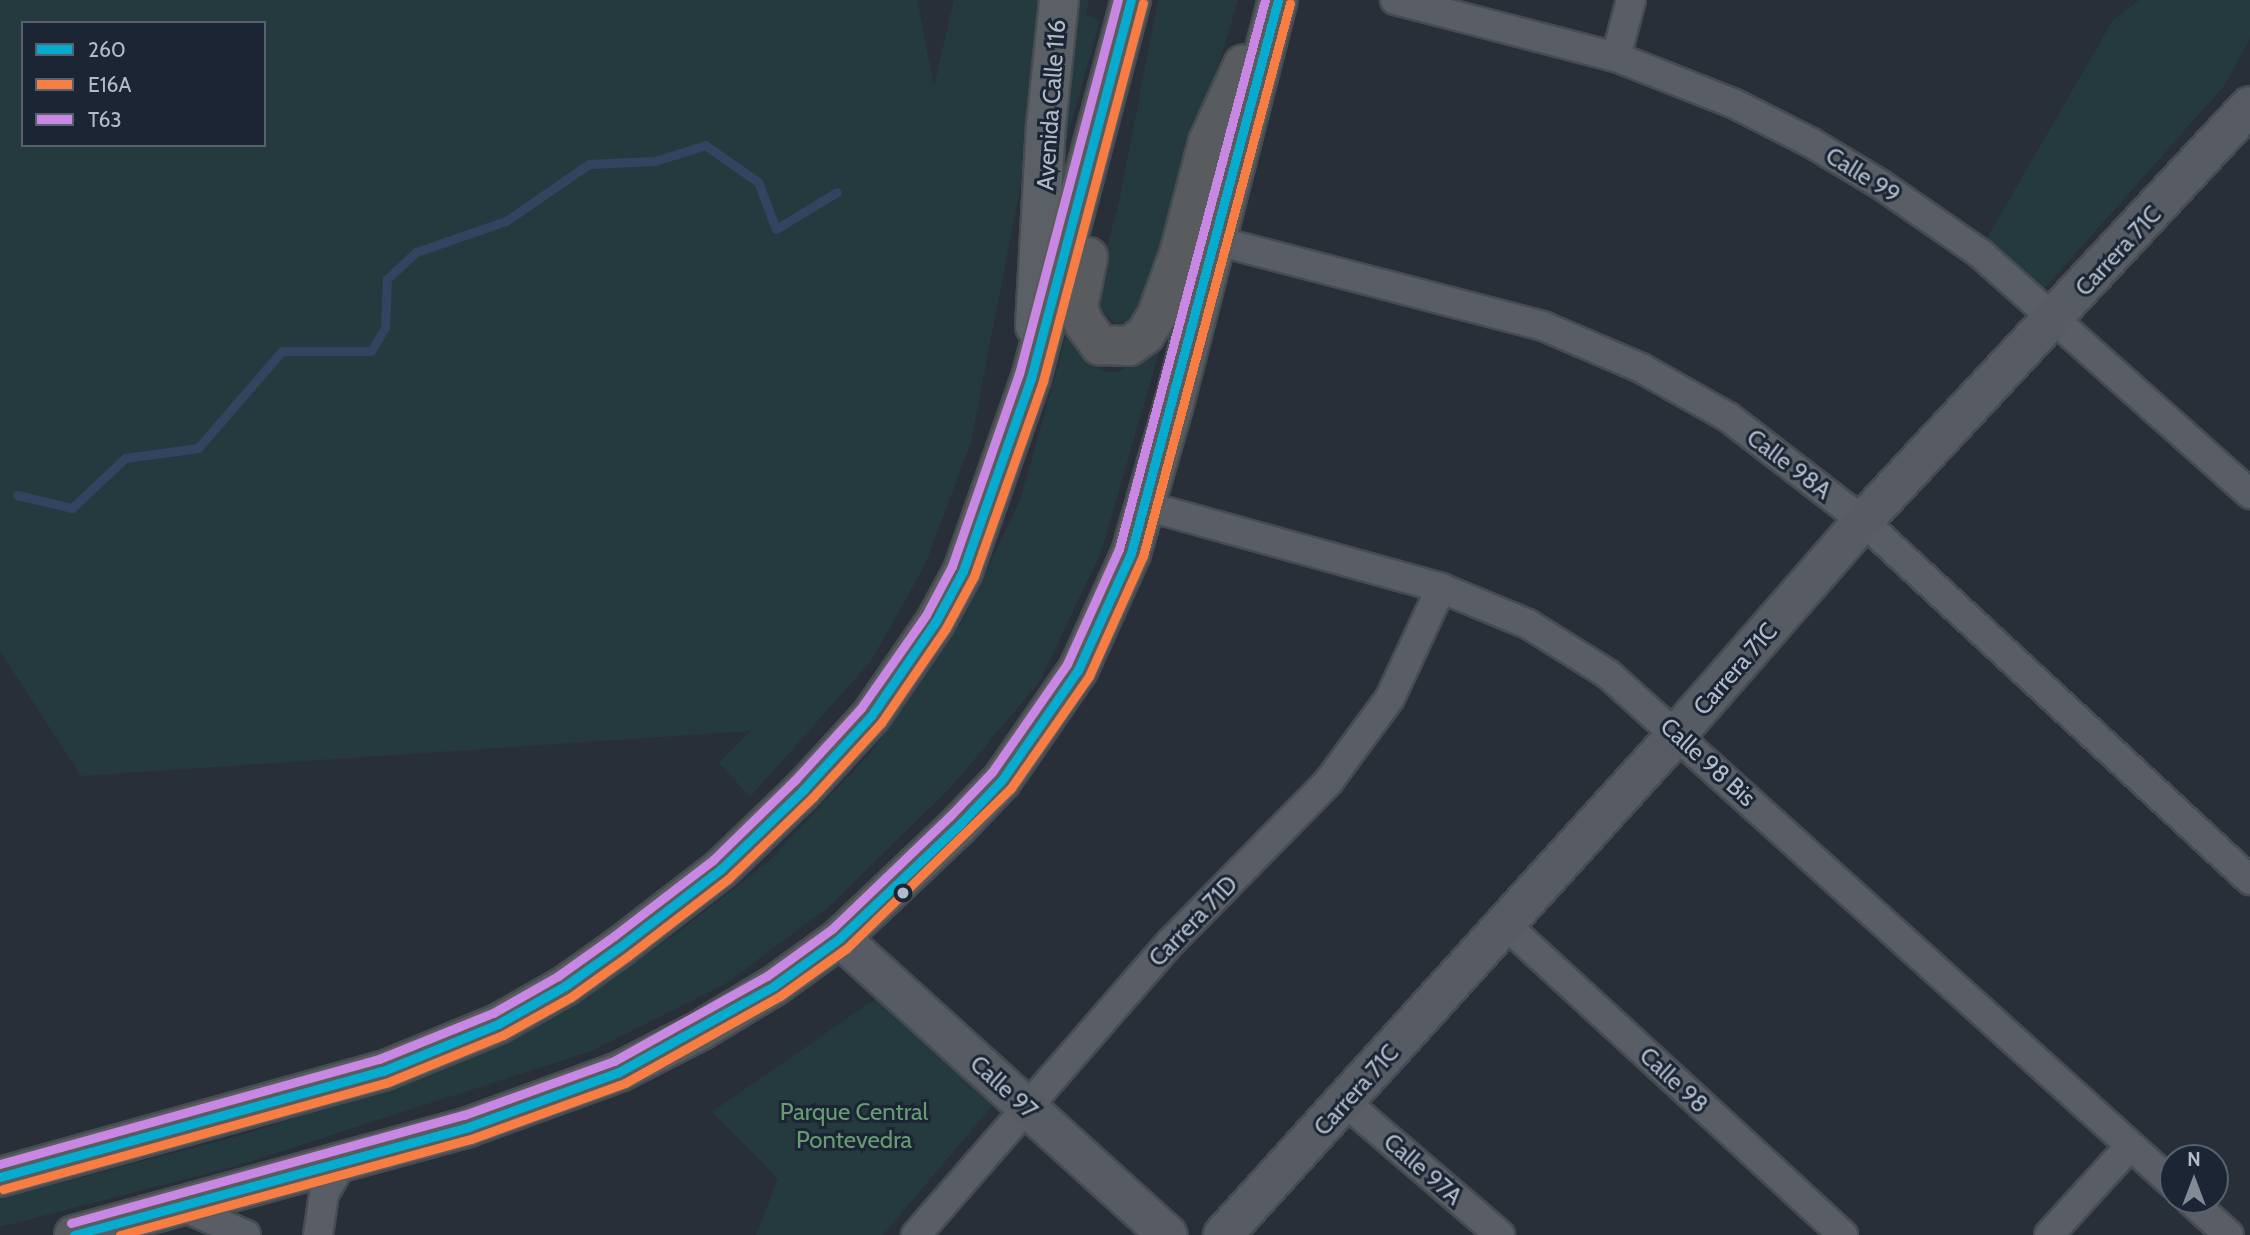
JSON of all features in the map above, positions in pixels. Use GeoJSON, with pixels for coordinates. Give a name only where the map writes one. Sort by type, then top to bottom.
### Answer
{"type":"FeatureCollection","features":[{"type":"Feature","properties":{"kind":"highway"},"geometry":{"type":"LineString","coordinates":[[0,1177],[277,1102],[443,1048],[565,986],[720,869],[804,789],[871,716],[906,666],[963,570],[1031,378],[1131,0]]}},
{"type":"Feature","properties":{"kind":"highway"},"geometry":{"type":"LineString","coordinates":[[1116,58],[1101,212],[1078,307],[1089,335],[1100,345],[1114,348],[1129,346],[1145,335],[1157,315],[1180,251],[1208,142],[1272,0]]}},
{"type":"Feature","properties":{"kind":"highway"},"geometry":{"type":"LineString","coordinates":[[74,1235],[512,1113],[619,1072],[701,1030],[841,938],[960,825],[1002,780],[1048,716],[1105,617],[1146,506],[1278,0]]}},
{"type":"Feature","properties":{"kind":"main road","name":"Avenida Calle 116"},"geometry":{"type":"LineString","coordinates":[[1031,378],[1046,126],[1059,0]]}},
{"type":"Feature","properties":{"kind":"street","name":"Calle 99"},"geometry":{"type":"LineString","coordinates":[[1395,0],[1616,57],[1733,103],[1822,149],[1980,254],[2056,318],[2250,494]]}},
{"type":"Feature","properties":{"kind":"street"},"geometry":{"type":"LineString","coordinates":[[1616,57],[1631,0]]}},
{"type":"Feature","properties":{"kind":"street","name":"Carrera 71C"},"geometry":{"type":"LineString","coordinates":[[1223,1235],[1506,925],[1863,521],[2249,111]]}},
{"type":"Feature","properties":{"kind":"street","name":"Calle 98A"},"geometry":{"type":"LineString","coordinates":[[1217,241],[1543,326],[1641,368],[1728,417],[1863,521],[2250,880]]}},
{"type":"Feature","properties":{"kind":"street","name":"Calle 98 Bis"},"geometry":{"type":"LineString","coordinates":[[1146,506],[1441,588],[1528,624],[1608,674],[2159,1172]]}},
{"type":"Feature","properties":{"kind":"street","name":"Carrera 71D"},"geometry":{"type":"LineString","coordinates":[[916,1235],[1171,942],[1329,781],[1390,698],[1441,588]]}},
{"type":"Feature","properties":{"kind":"street","name":"Calle 98"},"geometry":{"type":"LineString","coordinates":[[1506,925],[1843,1235]]}},
{"type":"Feature","properties":{"kind":"street","name":"Calle 97"},"geometry":{"type":"LineString","coordinates":[[841,938],[1168,1235]]}},
{"type":"Feature","properties":{"kind":"street","name":"Calle 97A"},"geometry":{"type":"LineString","coordinates":[[1345,1102],[1500,1235]]}},
{"type":"Feature","properties":{"kind":"street"},"geometry":{"type":"LineString","coordinates":[[2049,1235],[2130,1146]]}},
{"type":"Feature","properties":{"kind":"street"},"geometry":{"type":"LineString","coordinates":[[318,1235],[324,1194],[344,1161]]}},
{"type":"Feature","properties":{"kind":"street"},"geometry":{"type":"LineString","coordinates":[[181,1206],[246,1235]]}},
{"type":"Feature","properties":{"kind":"street"},"geometry":{"type":"LineString","coordinates":[[2206,1214],[2229,1235]]}},
{"type":"Feature","properties":{"kind":"green space"},"geometry":{"type":"Polygon","coordinates":[[[0,0],[917,0],[934,86],[954,0],[1044,0],[1020,188],[971,442],[925,565],[871,661],[750,797],[719,763],[751,731],[81,776],[0,651],[0,0]]]}},
{"type":"Feature","properties":{"kind":"green space"},"geometry":{"type":"Polygon","coordinates":[[[1077,0],[1089,0],[1086,14],[1100,21],[1061,159],[1077,0]]]}},
{"type":"Feature","properties":{"kind":"green space"},"geometry":{"type":"Polygon","coordinates":[[[1158,0],[1238,0],[1152,287],[1133,321],[1116,323],[1099,309],[1097,285],[1119,202],[1158,0]]]}},
{"type":"Feature","properties":{"kind":"green space"},"geometry":{"type":"Polygon","coordinates":[[[2139,0],[2250,0],[2250,39],[2224,86],[2044,289],[1987,238],[2113,20],[2139,0]]]}},
{"type":"Feature","properties":{"kind":"green space"},"geometry":{"type":"Polygon","coordinates":[[[1069,326],[1077,350],[1103,371],[1116,372],[1159,352],[1102,550],[1040,681],[953,785],[830,906],[725,984],[591,1051],[236,1166],[0,1227],[0,1199],[245,1134],[460,1063],[591,990],[677,933],[769,861],[871,752],[961,623],[1020,501],[1069,326]]]}},
{"type":"Feature","properties":{"kind":"green space","name":"Parque Central Pontevedra"},"geometry":{"type":"Polygon","coordinates":[[[881,995],[992,1106],[883,1235],[756,1235],[778,1179],[712,1112],[881,995]]]}},
{"type":"Feature","properties":{"kind":"waterway"},"geometry":{"type":"LineString","coordinates":[[17,495],[72,508],[125,458],[198,448],[282,351],[371,351],[385,328],[387,279],[416,252],[506,221],[589,164],[655,161],[705,145],[758,182],[776,229],[837,192]]}},
{"type":"Feature","properties":{"kind":"transit line","name":"T63"},"geometry":{"type":"LineString","coordinates":[[0,1164],[379,1059],[493,1013],[558,976],[713,860],[795,780],[861,708],[926,615],[952,566],[1019,374],[1118,0]]}},
{"type":"Feature","properties":{"kind":"transit line","name":"260"},"geometry":{"type":"LineString","coordinates":[[0,1177],[383,1071],[498,1024],[565,986],[621,946],[721,869],[804,789],[871,716],[936,621],[963,571],[1031,378],[1131,0]]}},
{"type":"Feature","properties":{"kind":"transit line","name":"T63"},"geometry":{"type":"LineString","coordinates":[[71,1223],[464,1115],[614,1061],[767,976],[832,929],[950,816],[992,772],[1067,664],[1119,549],[1265,0]]}},
{"type":"Feature","properties":{"kind":"transit line","name":"260"},"geometry":{"type":"LineString","coordinates":[[74,1235],[468,1127],[619,1072],[774,986],[840,938],[959,825],[1002,780],[1078,670],[1131,553],[1278,0]]}},
{"type":"Feature","properties":{"kind":"transit line","name":"E16A"},"geometry":{"type":"LineString","coordinates":[[3,1189],[386,1083],[503,1035],[571,997],[628,956],[728,879],[813,797],[881,723],[946,628],[974,576],[1043,381],[1143,3]]}},
{"type":"Feature","properties":{"kind":"transit line","name":"E16A"},"geometry":{"type":"LineString","coordinates":[[120,1235],[471,1139],[625,1083],[780,996],[847,948],[1011,788],[1089,676],[1143,556],[1290,3]]}}]}
